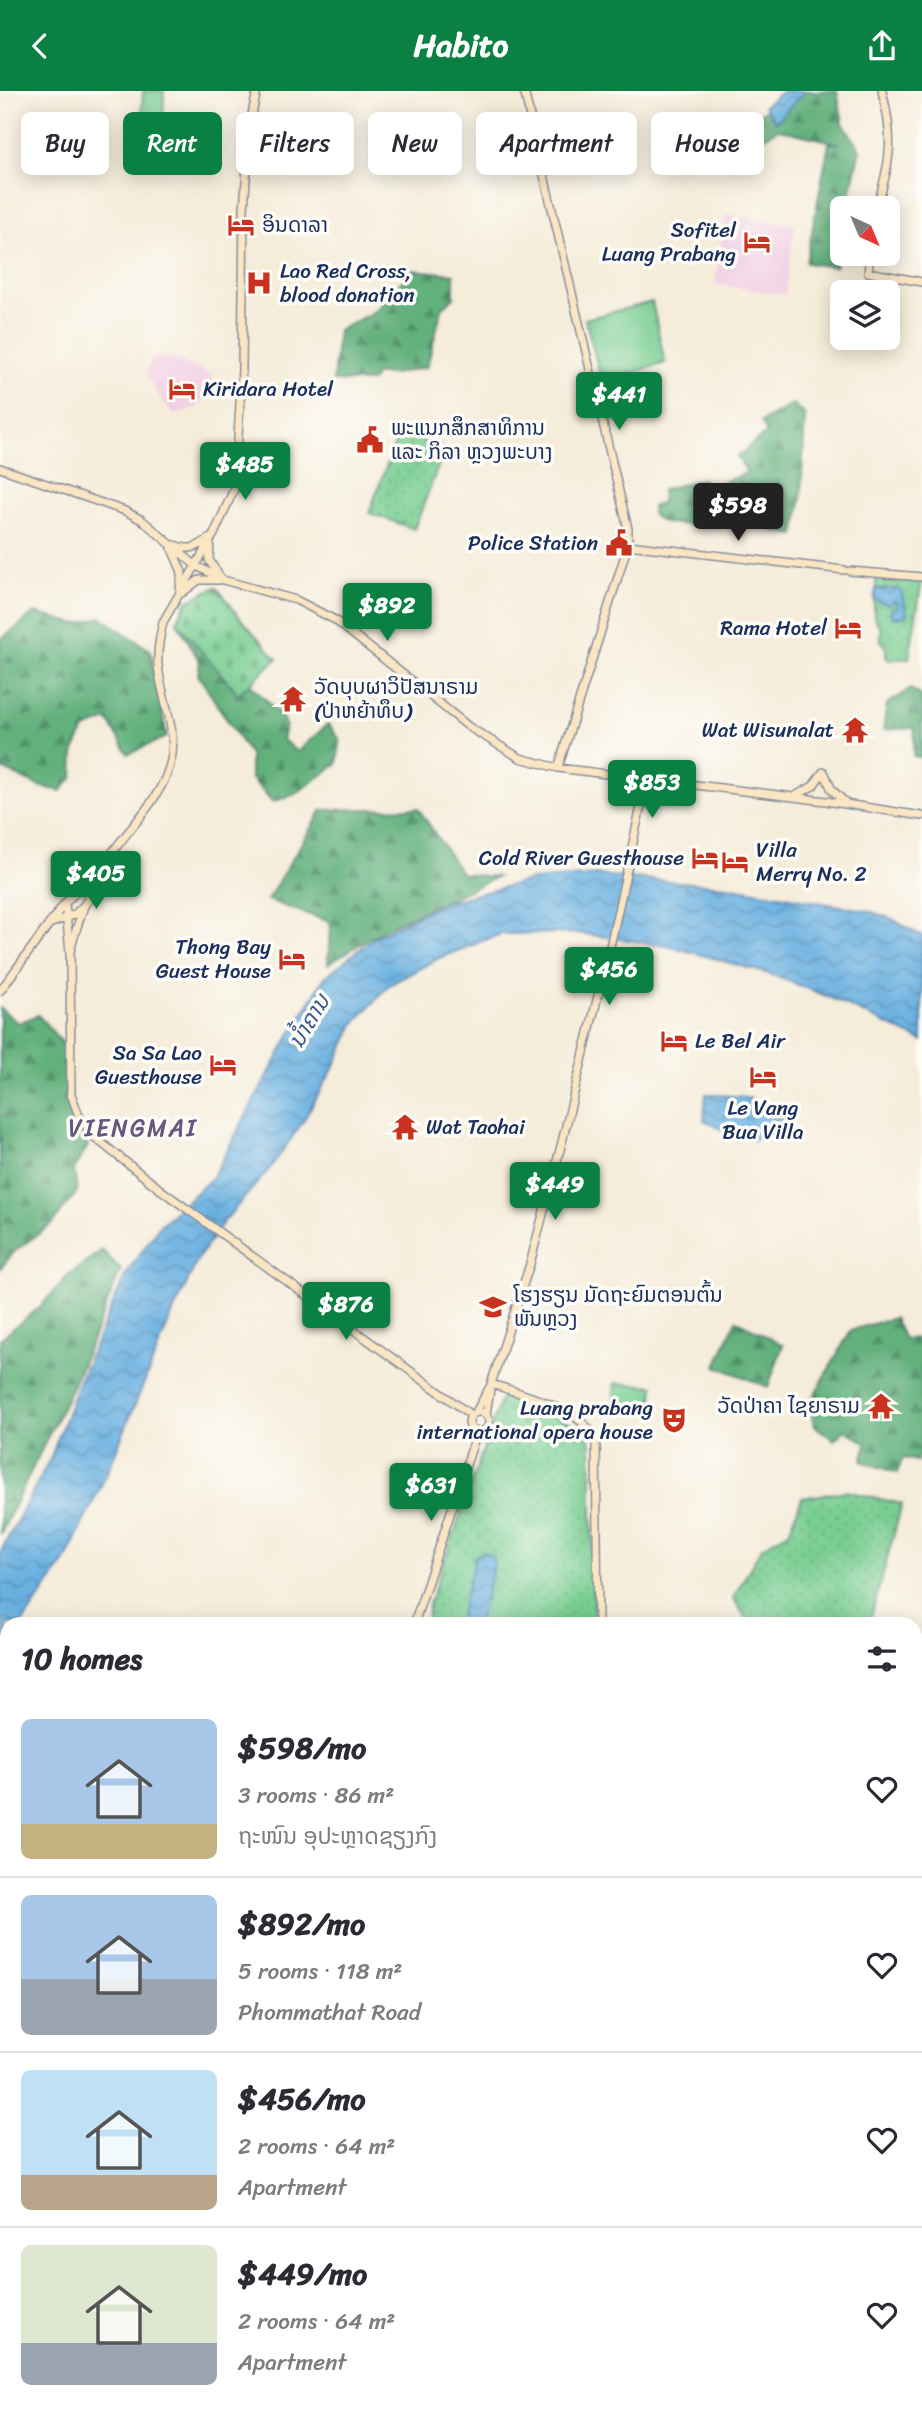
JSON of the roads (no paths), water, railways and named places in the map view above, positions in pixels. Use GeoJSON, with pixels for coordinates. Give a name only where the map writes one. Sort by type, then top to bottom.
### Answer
{"type":"FeatureCollection","features":[{"type":"Feature","properties":{"kind":"street"},"geometry":{"type":"LineString","coordinates":[[223,580],[209,561],[209,549],[235,487],[242,370],[244,209],[250,124],[257,91]]}},
{"type":"Feature","properties":{"kind":"street"},"geometry":{"type":"LineString","coordinates":[[524,91],[625,512],[628,545],[558,768]]}},
{"type":"Feature","properties":{"kind":"street"},"geometry":{"type":"LineString","coordinates":[[880,196],[891,156],[890,128],[882,91]]}},
{"type":"Feature","properties":{"kind":"street"},"geometry":{"type":"LineString","coordinates":[[869,266],[868,272],[922,282]]}},
{"type":"Feature","properties":{"kind":"street"},"geometry":{"type":"LineString","coordinates":[[0,468],[125,511],[142,520],[195,565],[223,580]]}},
{"type":"Feature","properties":{"kind":"street"},"geometry":{"type":"LineString","coordinates":[[169,543],[183,549],[194,549],[214,534]]}},
{"type":"Feature","properties":{"kind":"street"},"geometry":{"type":"LineString","coordinates":[[70,952],[83,905],[91,888],[106,862],[163,782],[171,760],[172,740],[157,661],[163,622],[214,534]]}},
{"type":"Feature","properties":{"kind":"street"},"geometry":{"type":"LineString","coordinates":[[169,543],[182,572],[176,598]]}},
{"type":"Feature","properties":{"kind":"street"},"geometry":{"type":"LineString","coordinates":[[628,545],[922,577]]}},
{"type":"Feature","properties":{"kind":"street"},"geometry":{"type":"LineString","coordinates":[[176,598],[199,580],[211,578],[296,600],[321,611],[352,631],[469,727],[520,758],[558,768],[922,816]]}},
{"type":"Feature","properties":{"kind":"street"},"geometry":{"type":"LineString","coordinates":[[792,797],[814,786],[823,772],[832,790],[848,805]]}},
{"type":"Feature","properties":{"kind":"street"},"geometry":{"type":"LineString","coordinates":[[492,1381],[469,1425],[477,1432],[483,1432],[489,1426],[486,1414],[492,1381],[541,1223],[609,951],[647,779]]}},
{"type":"Feature","properties":{"kind":"street"},"geometry":{"type":"LineString","coordinates":[[0,991],[71,895],[106,862]]}},
{"type":"Feature","properties":{"kind":"street"},"geometry":{"type":"LineString","coordinates":[[71,895],[91,888]]}},
{"type":"Feature","properties":{"kind":"street"},"geometry":{"type":"LineString","coordinates":[[48,925],[75,913],[94,895],[102,893]]}},
{"type":"Feature","properties":{"kind":"street"},"geometry":{"type":"LineString","coordinates":[[65,903],[70,952],[71,1094],[74,1106],[88,1129],[101,1144],[161,1190],[474,1414],[486,1414]]}},
{"type":"Feature","properties":{"kind":"street"},"geometry":{"type":"LineString","coordinates":[[492,1381],[582,1421],[596,1439],[598,1617]]}},
{"type":"Feature","properties":{"kind":"street"},"geometry":{"type":"LineString","coordinates":[[416,1617],[477,1432]]}},
{"type":"Feature","properties":{"kind":"water"},"geometry":{"type":"Polygon","coordinates":[[[783,91],[805,91],[776,122],[764,106],[783,91]]]}},
{"type":"Feature","properties":{"kind":"water"},"geometry":{"type":"Polygon","coordinates":[[[876,589],[901,591],[907,614],[904,617],[891,616],[891,609],[896,608],[896,602],[888,605],[874,599],[876,589]]]}},
{"type":"Feature","properties":{"kind":"water","name":"ນ້ຳຄານ"},"geometry":{"type":"Polygon","coordinates":[[[595,875],[727,886],[869,911],[892,919],[922,936],[922,1041],[831,998],[773,975],[673,947],[579,933],[501,934],[439,958],[389,985],[354,1024],[334,1067],[302,1123],[272,1166],[225,1220],[199,1257],[171,1317],[107,1473],[65,1561],[27,1617],[0,1617],[0,1553],[51,1457],[78,1383],[126,1274],[160,1225],[212,1178],[291,1033],[325,977],[376,936],[446,902],[532,880],[595,875]]]}},
{"type":"Feature","properties":{"kind":"water"},"geometry":{"type":"Polygon","coordinates":[[[706,1094],[747,1097],[764,1106],[763,1115],[785,1118],[782,1134],[769,1132],[753,1140],[729,1127],[723,1130],[704,1120],[706,1094]]]}},
{"type":"Feature","properties":{"kind":"water"},"geometry":{"type":"Polygon","coordinates":[[[483,1552],[492,1556],[494,1563],[480,1617],[460,1617],[461,1610],[475,1557],[483,1552]]]}},
{"type":"Feature","properties":{"kind":"place","name":"ອິນດາລາ"},"geometry":{"type":"Point","coordinates":[241,225]}},
{"type":"Feature","properties":{"kind":"place","name":"Sofitel Luang Prabang"},"geometry":{"type":"Point","coordinates":[757,242]}},
{"type":"Feature","properties":{"kind":"place","name":"Lao Red Cross, blood donation"},"geometry":{"type":"Point","coordinates":[259,283]}},
{"type":"Feature","properties":{"kind":"place","name":"Kiridara Hotel"},"geometry":{"type":"Point","coordinates":[182,389]}},
{"type":"Feature","properties":{"kind":"place","name":"ພະແນກສຶກສາທິການ ແລະ ກິລາ ຫຼວງພະບາງ"},"geometry":{"type":"Point","coordinates":[370,440]}},
{"type":"Feature","properties":{"kind":"place","name":"Police Station"},"geometry":{"type":"Point","coordinates":[619,543]}},
{"type":"Feature","properties":{"kind":"place","name":"Rama Hotel"},"geometry":{"type":"Point","coordinates":[848,628]}},
{"type":"Feature","properties":{"kind":"place","name":"ວັດບຸບຜາວິປັສນາຣາມ (ປ່າຫຍ້າທຶບ)"},"geometry":{"type":"Point","coordinates":[293,699]}},
{"type":"Feature","properties":{"kind":"place","name":"Wat Wisunalat"},"geometry":{"type":"Point","coordinates":[855,730]}},
{"type":"Feature","properties":{"kind":"place","name":"Cold River Guesthouse"},"geometry":{"type":"Point","coordinates":[705,858]}},
{"type":"Feature","properties":{"kind":"place","name":"Villa Merry No. 2"},"geometry":{"type":"Point","coordinates":[735,862]}},
{"type":"Feature","properties":{"kind":"place","name":"Thong Bay Guest House"},"geometry":{"type":"Point","coordinates":[292,959]}},
{"type":"Feature","properties":{"kind":"place","name":"Le Bel Air"},"geometry":{"type":"Point","coordinates":[674,1041]}},
{"type":"Feature","properties":{"kind":"place","name":"Sa Sa Lao Guesthouse"},"geometry":{"type":"Point","coordinates":[223,1065]}},
{"type":"Feature","properties":{"kind":"place","name":"Le Vang Bua Villa"},"geometry":{"type":"Point","coordinates":[763,1077]}},
{"type":"Feature","properties":{"kind":"place","name":"Wat Taohai"},"geometry":{"type":"Point","coordinates":[405,1127]}},
{"type":"Feature","properties":{"kind":"place","name":"ໂຮງຮຽນ ມັດຖະຍົມຕອນຕົ້ນ ພັນຫຼວງ"},"geometry":{"type":"Point","coordinates":[493,1307]}},
{"type":"Feature","properties":{"kind":"place","name":"ວັດປ່າຄາ ໄຊຍາຣາມ"},"geometry":{"type":"Point","coordinates":[881,1406]}},
{"type":"Feature","properties":{"kind":"place","name":"Luang prabang international opera house"},"geometry":{"type":"Point","coordinates":[674,1420]}},
{"type":"Feature","properties":{"kind":"district","name":"VIENGMAI"},"geometry":{"type":"Point","coordinates":[133,1128]}}]}
